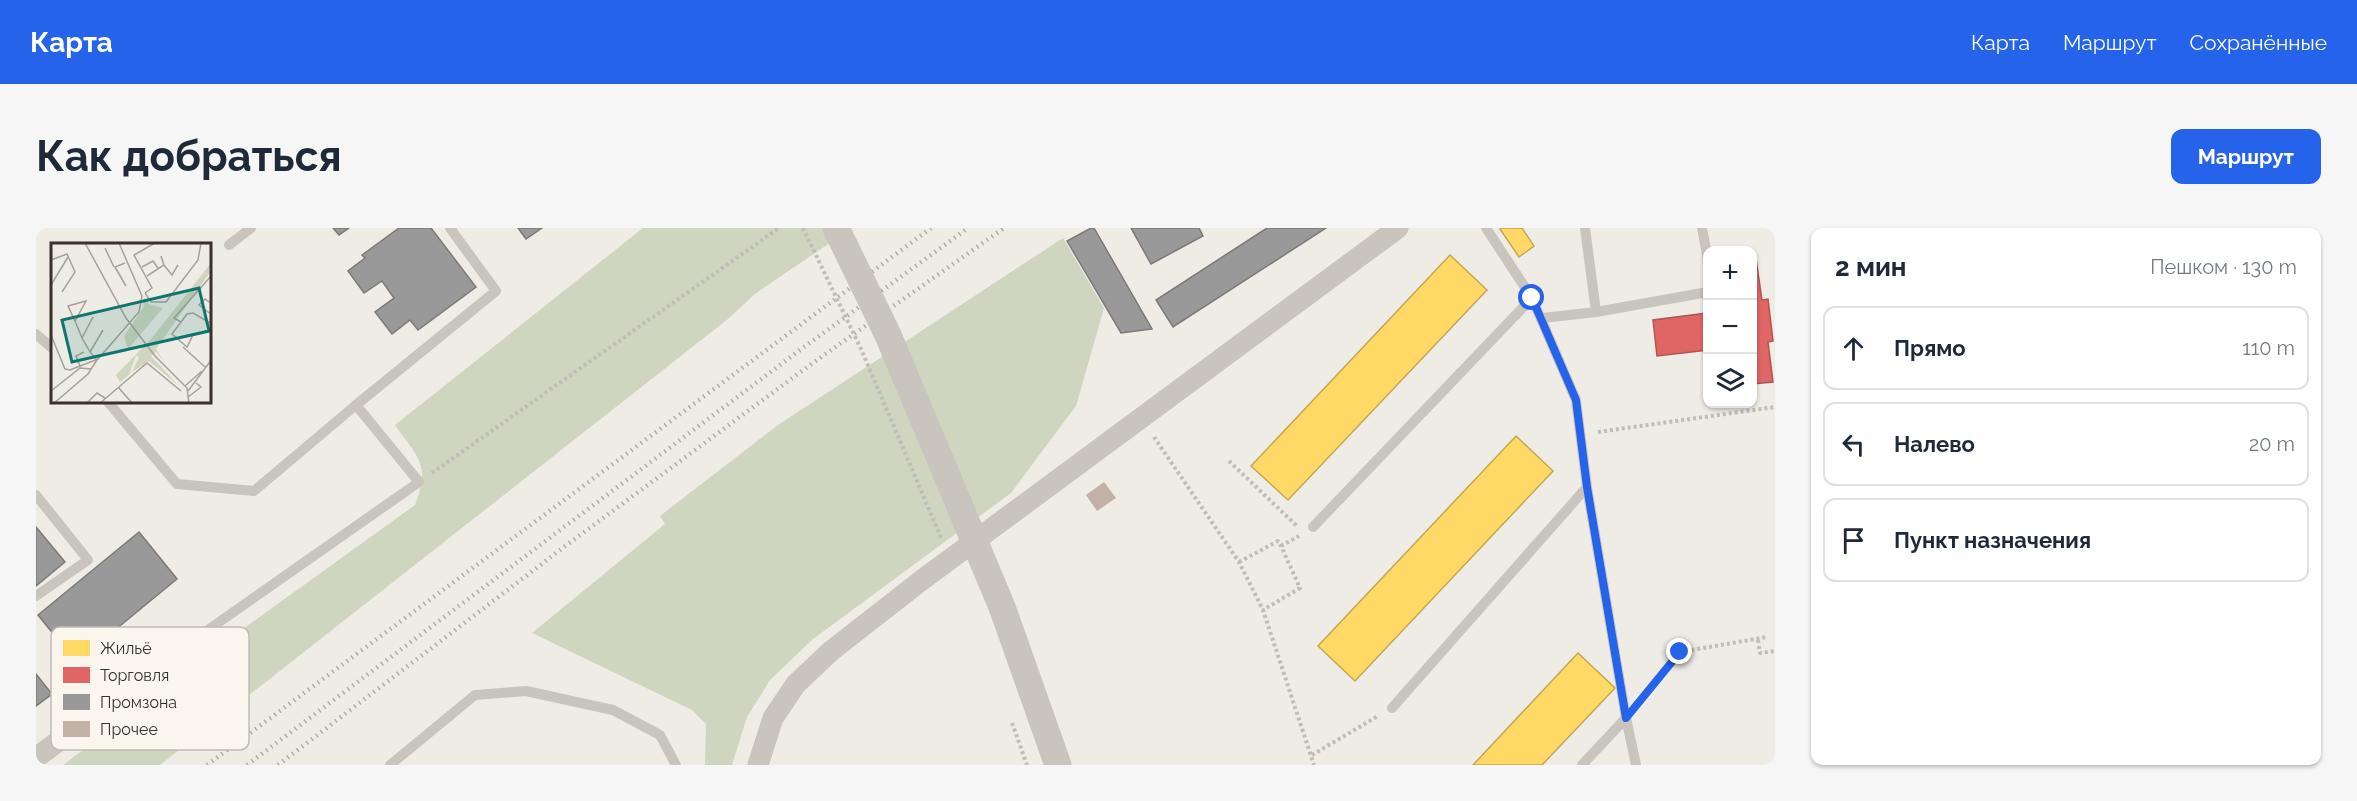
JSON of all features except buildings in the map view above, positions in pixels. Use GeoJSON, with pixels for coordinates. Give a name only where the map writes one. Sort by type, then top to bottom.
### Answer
{"type":"FeatureCollection","features":[{"type":"Feature","properties":{"kind":"street"},"geometry":{"type":"LineString","coordinates":[[836,228],[888,336],[1002,607],[1058,765]]}},
{"type":"Feature","properties":{"kind":"street"},"geometry":{"type":"LineString","coordinates":[[758,765],[773,718],[796,684],[831,651],[921,580],[1398,228]]}},
{"type":"Feature","properties":{"kind":"street"},"geometry":{"type":"LineString","coordinates":[[36,758],[51,747]]}},
{"type":"Feature","properties":{"kind":"lane"},"geometry":{"type":"LineString","coordinates":[[229,245],[251,228]]}},
{"type":"Feature","properties":{"kind":"lane"},"geometry":{"type":"LineString","coordinates":[[110,404],[177,484],[254,491],[496,291],[450,228]]}},
{"type":"Feature","properties":{"kind":"lane"},"geometry":{"type":"LineString","coordinates":[[1486,228],[1543,318],[1576,400],[1587,487],[1636,765]]}},
{"type":"Feature","properties":{"kind":"lane"},"geometry":{"type":"LineString","coordinates":[[1585,228],[1596,312]]}},
{"type":"Feature","properties":{"kind":"lane"},"geometry":{"type":"LineString","coordinates":[[1702,228],[1705,246]]}},
{"type":"Feature","properties":{"kind":"lane"},"geometry":{"type":"LineString","coordinates":[[1543,318],[1596,312],[1703,293]]}},
{"type":"Feature","properties":{"kind":"lane"},"geometry":{"type":"LineString","coordinates":[[1309,530],[1532,298]]}},
{"type":"Feature","properties":{"kind":"lane"},"geometry":{"type":"LineString","coordinates":[[36,334],[51,347]]}},
{"type":"Feature","properties":{"kind":"lane"},"geometry":{"type":"LineString","coordinates":[[212,627],[419,482],[356,405]]}},
{"type":"Feature","properties":{"kind":"lane"},"geometry":{"type":"LineString","coordinates":[[1392,708],[1587,487]]}},
{"type":"Feature","properties":{"kind":"lane"},"geometry":{"type":"LineString","coordinates":[[36,495],[88,560],[36,596]]}},
{"type":"Feature","properties":{"kind":"lane"},"geometry":{"type":"LineString","coordinates":[[390,765],[475,695],[526,691],[613,710],[660,735],[676,765]]}},
{"type":"Feature","properties":{"kind":"lane"},"geometry":{"type":"LineString","coordinates":[[1582,765],[1626,718]]}},
{"type":"Feature","properties":{"kind":"path"},"geometry":{"type":"LineString","coordinates":[[419,482],[779,228]]}},
{"type":"Feature","properties":{"kind":"path"},"geometry":{"type":"LineString","coordinates":[[803,228],[861,349],[944,545]]}},
{"type":"Feature","properties":{"kind":"path"},"geometry":{"type":"LineString","coordinates":[[1581,434],[1775,407]]}},
{"type":"Feature","properties":{"kind":"path"},"geometry":{"type":"LineString","coordinates":[[1150,432],[1239,562],[1263,610],[1314,765]]}},
{"type":"Feature","properties":{"kind":"path"},"geometry":{"type":"LineString","coordinates":[[1229,461],[1309,530]]}},
{"type":"Feature","properties":{"kind":"path"},"geometry":{"type":"LineString","coordinates":[[1239,562],[1278,541],[1281,546],[1300,588],[1263,610]]}},
{"type":"Feature","properties":{"kind":"path"},"geometry":{"type":"LineString","coordinates":[[1626,718],[1680,652],[1767,637]]}},
{"type":"Feature","properties":{"kind":"path"},"geometry":{"type":"LineString","coordinates":[[1758,640],[1760,652],[1775,651]]}},
{"type":"Feature","properties":{"kind":"path"},"geometry":{"type":"LineString","coordinates":[[1312,755],[1392,708]]}},
{"type":"Feature","properties":{"kind":"path"},"geometry":{"type":"LineString","coordinates":[[1011,721],[1027,765]]}},
{"type":"Feature","properties":{"kind":"green space"},"geometry":{"type":"Polygon","coordinates":[[[643,228],[852,228],[756,293],[728,319],[249,695],[249,627],[246,627],[415,505],[422,480],[420,462],[395,425],[643,228]]]}},
{"type":"Feature","properties":{"kind":"green space"},"geometry":{"type":"Polygon","coordinates":[[[1063,238],[1104,308],[1076,406],[1011,493],[813,639],[770,680],[747,717],[732,765],[705,765],[706,724],[692,710],[532,633],[665,524],[660,516],[778,425],[1063,238]]]}},
{"type":"Feature","properties":{"kind":"green space"},"geometry":{"type":"Polygon","coordinates":[[[83,750],[179,750],[160,765],[63,765],[83,750]]]}},
{"type":"Feature","properties":{"kind":"railway"},"geometry":{"type":"LineString","coordinates":[[249,734],[931,228]]}},
{"type":"Feature","properties":{"kind":"railway"},"geometry":{"type":"LineString","coordinates":[[247,765],[800,350],[968,228]]}},
{"type":"Feature","properties":{"kind":"railway"},"geometry":{"type":"LineString","coordinates":[[278,765],[564,547],[810,365],[1004,228]]}},
{"type":"Feature","properties":{"kind":"railway"},"geometry":{"type":"LineString","coordinates":[[207,765],[227,750]]}},
{"type":"Feature","properties":{"kind":"route"},"geometry":{"type":"LineString","coordinates":[[1532,298],[1543,318],[1576,400],[1587,487],[1626,718],[1680,652]]}}]}
